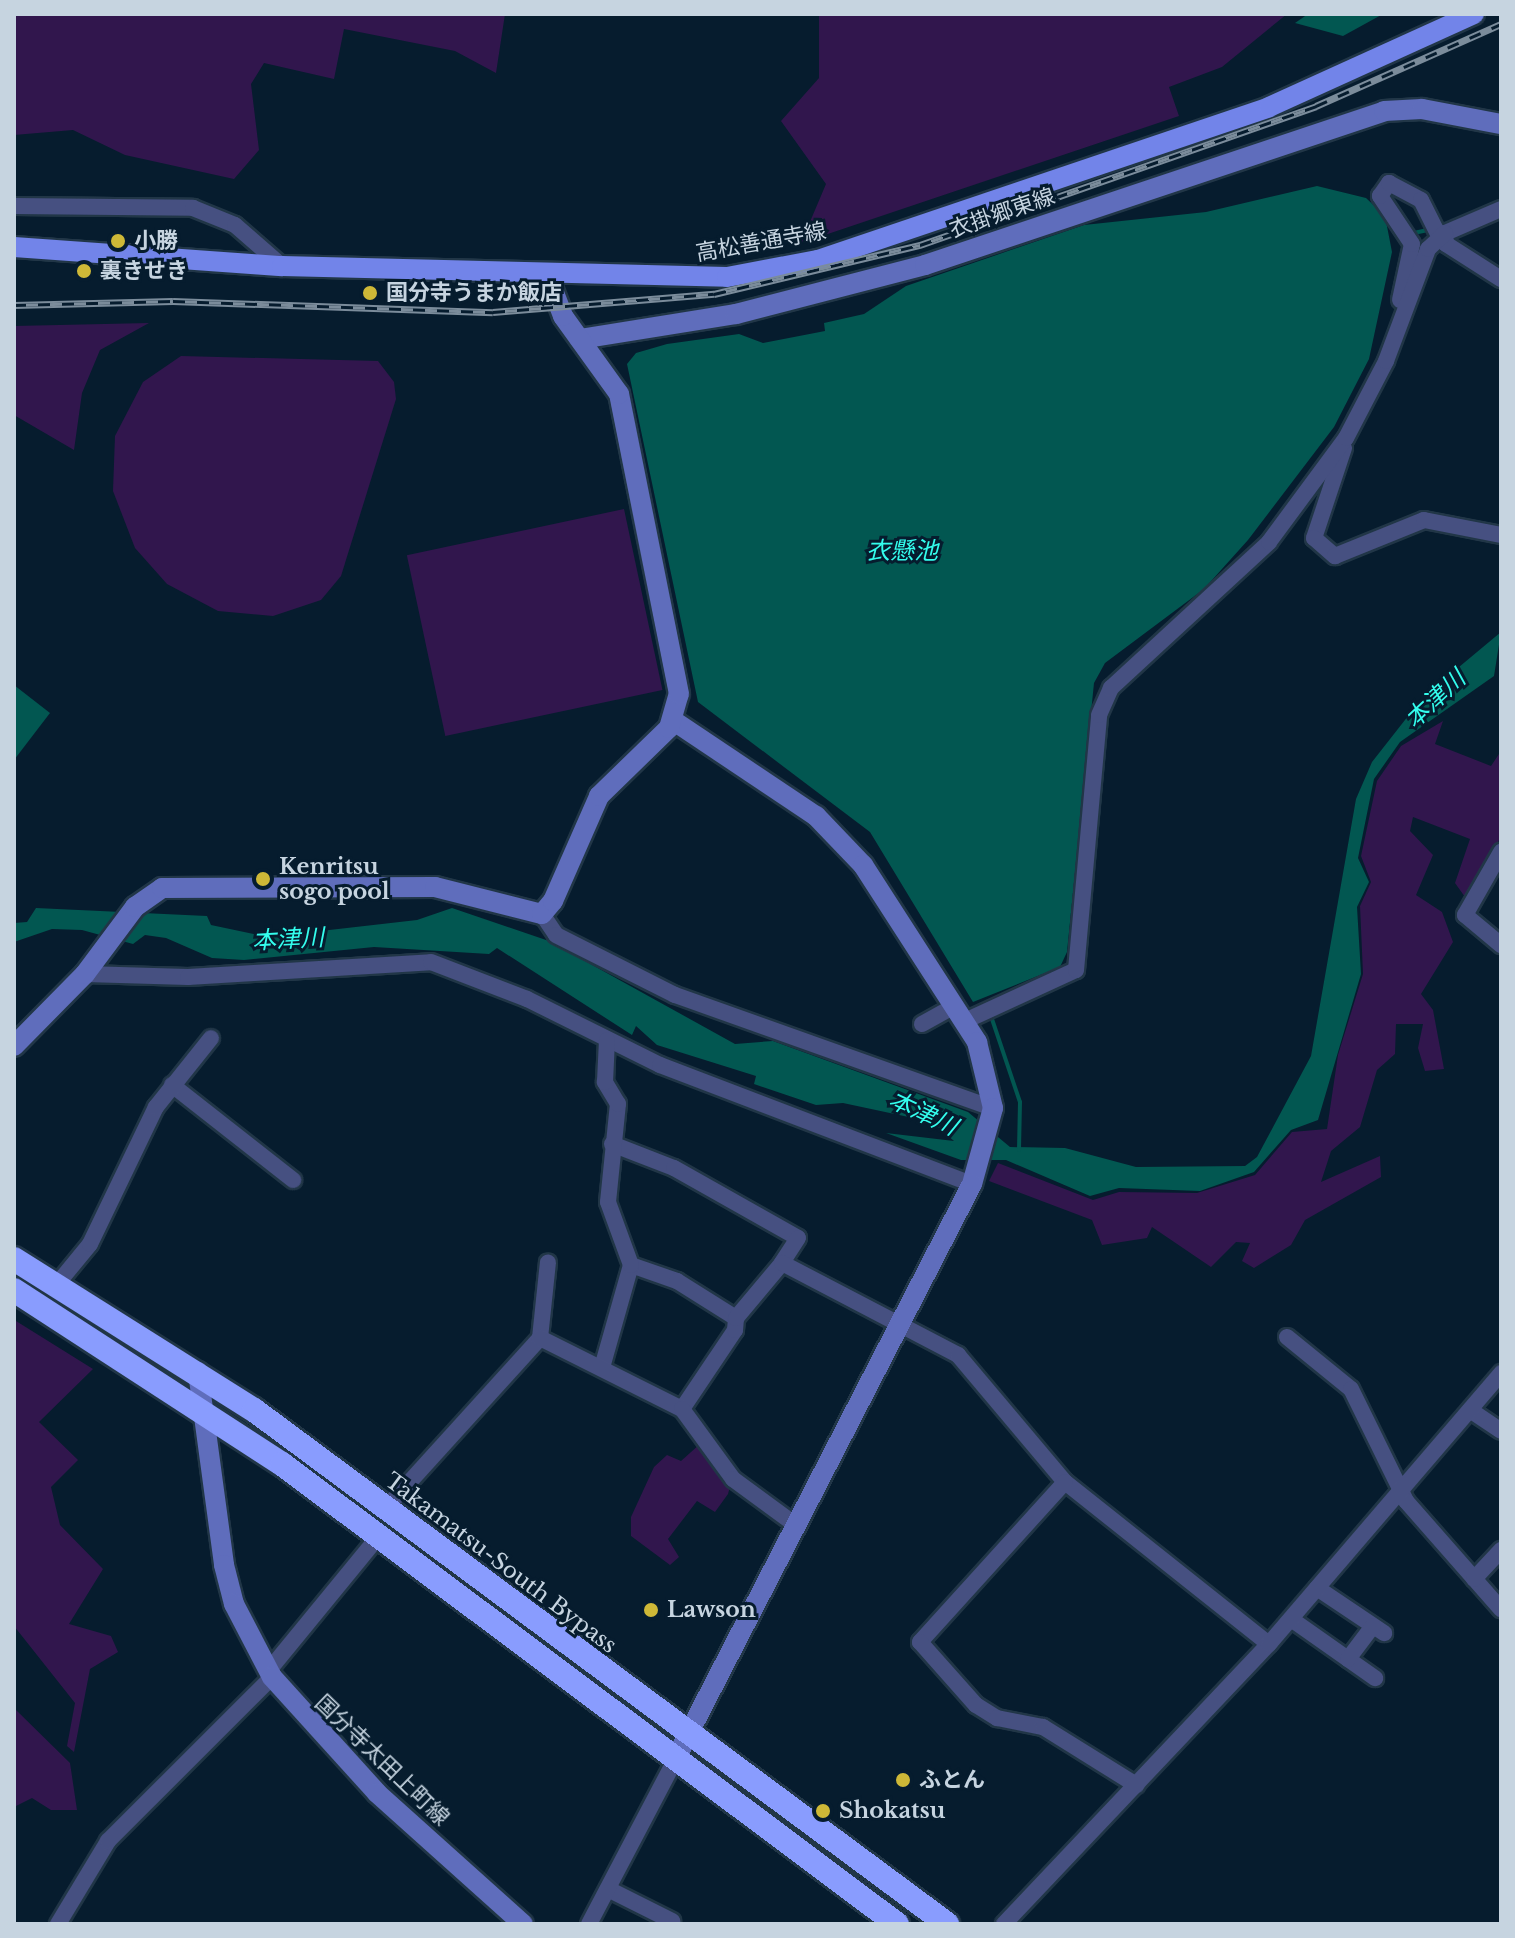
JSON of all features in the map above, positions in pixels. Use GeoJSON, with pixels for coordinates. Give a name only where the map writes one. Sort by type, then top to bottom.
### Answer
{"type":"FeatureCollection","features":[{"type":"Feature","properties":{"kind":"highway","name":"Takamatsu-South Bypass"},"geometry":{"type":"LineString","coordinates":[[14,1259],[58,1283],[198,1372],[386,1508],[685,1735],[947,1924]]}},
{"type":"Feature","properties":{"kind":"highway"},"geometry":{"type":"LineString","coordinates":[[14,1290],[199,1407],[897,1924]]}},
{"type":"Feature","properties":{"kind":"main road","name":"高松善通寺線"},"geometry":{"type":"LineString","coordinates":[[14,247],[282,266],[548,277],[727,277],[818,260],[1269,107],[1474,14]]}},
{"type":"Feature","properties":{"kind":"street","name":"衣掛郷東線"},"geometry":{"type":"LineString","coordinates":[[580,339],[736,314],[925,265],[1384,111],[1422,109],[1501,124]]}},
{"type":"Feature","properties":{"kind":"street"},"geometry":{"type":"LineString","coordinates":[[1389,355],[1412,244],[1380,196],[1389,183],[1421,200],[1446,244],[1501,279]]}},
{"type":"Feature","properties":{"kind":"street"},"geometry":{"type":"LineString","coordinates":[[14,206],[193,208],[235,225],[282,266]]}},
{"type":"Feature","properties":{"kind":"street"},"geometry":{"type":"LineString","coordinates":[[922,1024],[959,1014],[1076,970],[1099,715],[1111,688],[1269,542],[1346,438],[1389,355],[1428,249],[1442,236],[1501,209]]}},
{"type":"Feature","properties":{"kind":"street"},"geometry":{"type":"LineString","coordinates":[[542,914],[599,796],[674,721],[679,694],[619,394],[580,339],[548,277]]}},
{"type":"Feature","properties":{"kind":"street"},"geometry":{"type":"LineString","coordinates":[[1346,438],[1314,538],[1335,556],[1424,520],[1501,531]]}},
{"type":"Feature","properties":{"kind":"street"},"geometry":{"type":"LineString","coordinates":[[589,1924],[793,1523],[973,1181],[993,1111],[986,1063],[959,1014],[841,838],[674,721]]}},
{"type":"Feature","properties":{"kind":"street"},"geometry":{"type":"LineString","coordinates":[[1501,852],[1465,915],[1501,945]]}},
{"type":"Feature","properties":{"kind":"street"},"geometry":{"type":"LineString","coordinates":[[14,1046],[90,968],[135,907],[177,886],[435,887],[542,914],[556,935],[675,995],[993,1111]]}},
{"type":"Feature","properties":{"kind":"street"},"geometry":{"type":"LineString","coordinates":[[90,968],[188,977],[431,962],[607,1040],[973,1181]]}},
{"type":"Feature","properties":{"kind":"street"},"geometry":{"type":"LineString","coordinates":[[58,1283],[90,1244],[172,1085],[211,1038]]}},
{"type":"Feature","properties":{"kind":"street"},"geometry":{"type":"LineString","coordinates":[[603,1364],[631,1265],[608,1202],[618,1104],[605,1082],[607,1040]]}},
{"type":"Feature","properties":{"kind":"street"},"geometry":{"type":"LineString","coordinates":[[172,1085],[293,1180]]}},
{"type":"Feature","properties":{"kind":"street"},"geometry":{"type":"LineString","coordinates":[[612,1144],[674,1168],[798,1238],[782,1263],[736,1318],[735,1330],[682,1409]]}},
{"type":"Feature","properties":{"kind":"street"},"geometry":{"type":"LineString","coordinates":[[386,1508],[540,1338],[548,1262]]}},
{"type":"Feature","properties":{"kind":"street"},"geometry":{"type":"LineString","coordinates":[[782,1263],[900,1320],[958,1355],[1065,1482],[1269,1644]]}},
{"type":"Feature","properties":{"kind":"street"},"geometry":{"type":"LineString","coordinates":[[631,1265],[677,1281],[736,1318]]}},
{"type":"Feature","properties":{"kind":"street"},"geometry":{"type":"LineString","coordinates":[[1287,1337],[1351,1389],[1401,1492],[1501,1609]]}},
{"type":"Feature","properties":{"kind":"street"},"geometry":{"type":"LineString","coordinates":[[540,1338],[603,1364],[682,1409],[733,1479],[793,1523]]}},
{"type":"Feature","properties":{"kind":"street","name":"国分寺太田上町線"},"geometry":{"type":"LineString","coordinates":[[198,1372],[199,1407],[234,1604],[271,1673],[367,1783],[523,1924]]}},
{"type":"Feature","properties":{"kind":"street"},"geometry":{"type":"LineString","coordinates":[[1004,1924],[1269,1644],[1501,1373]]}},
{"type":"Feature","properties":{"kind":"street"},"geometry":{"type":"LineString","coordinates":[[1470,1410],[1501,1431]]}},
{"type":"Feature","properties":{"kind":"street"},"geometry":{"type":"LineString","coordinates":[[1065,1482],[920,1642],[976,1705],[997,1718],[1043,1727],[1136,1785]]}},
{"type":"Feature","properties":{"kind":"street"},"geometry":{"type":"LineString","coordinates":[[58,1924],[108,1841],[271,1673],[378,1537]]}},
{"type":"Feature","properties":{"kind":"street"},"geometry":{"type":"LineString","coordinates":[[1474,1579],[1501,1550]]}},
{"type":"Feature","properties":{"kind":"street"},"geometry":{"type":"LineString","coordinates":[[1317,1588],[1378,1629],[1348,1659]]}},
{"type":"Feature","properties":{"kind":"street"},"geometry":{"type":"LineString","coordinates":[[1291,1619],[1375,1678]]}},
{"type":"Feature","properties":{"kind":"street"},"geometry":{"type":"LineString","coordinates":[[608,1889],[672,1921]]}},
{"type":"Feature","properties":{"kind":"shaded area"},"geometry":{"type":"Polygon","coordinates":[[[14,14],[505,14],[496,73],[455,51],[344,29],[334,79],[264,63],[251,84],[259,150],[234,179],[125,155],[73,130],[14,135],[14,14]]]}},
{"type":"Feature","properties":{"kind":"shaded area"},"geometry":{"type":"Polygon","coordinates":[[[819,14],[1287,14],[1222,67],[1169,87],[1179,116],[801,243],[826,184],[781,121],[819,78],[819,14]]]}},
{"type":"Feature","properties":{"kind":"shaded area"},"geometry":{"type":"Polygon","coordinates":[[[149,323],[100,350],[82,393],[74,450],[14,415],[14,326],[149,323]]]}},
{"type":"Feature","properties":{"kind":"shaded area"},"geometry":{"type":"Polygon","coordinates":[[[181,356],[378,361],[394,382],[396,399],[341,576],[321,600],[273,616],[218,611],[167,584],[135,548],[113,491],[115,436],[143,382],[181,356]]]}},
{"type":"Feature","properties":{"kind":"shaded area"},"geometry":{"type":"Polygon","coordinates":[[[624,509],[662,690],[445,736],[407,555],[624,509]]]}},
{"type":"Feature","properties":{"kind":"shaded area"},"geometry":{"type":"Polygon","coordinates":[[[1443,721],[1435,744],[1491,766],[1501,751],[1501,837],[1465,897],[1455,883],[1470,839],[1413,817],[1410,831],[1433,855],[1416,895],[1442,912],[1453,942],[1421,994],[1433,1010],[1444,1069],[1425,1071],[1418,1048],[1423,1024],[1396,1024],[1395,1054],[1377,1070],[1360,1127],[1331,1151],[1321,1182],[1380,1156],[1381,1177],[1305,1220],[1291,1245],[1254,1268],[1242,1261],[1250,1243],[1236,1242],[1211,1267],[1152,1227],[1147,1238],[1102,1245],[1092,1220],[989,1181],[998,1163],[1093,1200],[1119,1192],[1197,1193],[1255,1175],[1292,1132],[1327,1129],[1338,1055],[1363,974],[1360,906],[1371,882],[1361,856],[1377,781],[1401,746],[1443,721]]]}},
{"type":"Feature","properties":{"kind":"shaded area"},"geometry":{"type":"Polygon","coordinates":[[[16,1321],[93,1369],[39,1422],[78,1460],[51,1487],[60,1525],[103,1569],[69,1624],[111,1636],[118,1652],[90,1669],[74,1752],[67,1746],[75,1703],[14,1626],[16,1321]]]}},
{"type":"Feature","properties":{"kind":"shaded area"},"geometry":{"type":"Polygon","coordinates":[[[700,1444],[731,1483],[728,1494],[715,1512],[697,1501],[668,1539],[679,1557],[670,1565],[631,1536],[631,1517],[654,1467],[667,1455],[681,1461],[700,1444]]]}},
{"type":"Feature","properties":{"kind":"shaded area"},"geometry":{"type":"Polygon","coordinates":[[[14,1708],[70,1763],[77,1810],[51,1810],[32,1798],[14,1807],[14,1708]]]}},
{"type":"Feature","properties":{"kind":"water"},"geometry":{"type":"Polygon","coordinates":[[[1308,14],[1383,14],[1343,36],[1295,23],[1308,14]]]}},
{"type":"Feature","properties":{"kind":"water","name":"衣懸池"},"geometry":{"type":"Polygon","coordinates":[[[1317,186],[1366,198],[1385,216],[1392,252],[1369,359],[1334,427],[1248,540],[1204,589],[1105,663],[1094,683],[1067,952],[1060,967],[973,1002],[870,832],[698,702],[627,364],[636,353],[667,344],[739,334],[763,343],[825,331],[824,323],[864,314],[906,286],[1084,225],[1206,212],[1317,186]]]}},
{"type":"Feature","properties":{"kind":"water","name":"本津川"},"geometry":{"type":"Polygon","coordinates":[[[1501,632],[1494,676],[1400,742],[1374,779],[1358,858],[1369,882],[1357,907],[1361,974],[1318,1120],[1291,1130],[1254,1172],[1200,1191],[1119,1188],[1090,1196],[1006,1160],[961,1160],[886,1133],[954,1141],[932,1122],[843,1103],[816,1105],[754,1084],[756,1076],[657,1045],[636,1026],[632,1035],[497,948],[489,954],[374,947],[244,960],[212,958],[166,938],[145,935],[133,944],[82,930],[52,929],[14,942],[14,923],[27,922],[36,908],[207,916],[211,925],[268,937],[417,920],[452,908],[549,941],[735,1044],[773,1041],[968,1112],[1010,1147],[1065,1148],[1136,1167],[1245,1166],[1257,1157],[1311,1056],[1356,799],[1372,762],[1423,697],[1501,632]]]}},
{"type":"Feature","properties":{"kind":"water"},"geometry":{"type":"Polygon","coordinates":[[[14,685],[50,713],[14,760],[14,685]]]}},
{"type":"Feature","properties":{"kind":"waterway"},"geometry":{"type":"LineString","coordinates":[[1409,234],[1432,229]]}},
{"type":"Feature","properties":{"kind":"waterway"},"geometry":{"type":"LineString","coordinates":[[991,1016],[1020,1102],[1019,1150]]}},
{"type":"Feature","properties":{"kind":"railway"},"geometry":{"type":"LineString","coordinates":[[14,305],[173,301],[493,312],[714,294],[920,245],[1316,106],[1501,24]]}},
{"type":"Feature","properties":{"kind":"place","name":"小勝"},"geometry":{"type":"Point","coordinates":[118,241]}},
{"type":"Feature","properties":{"kind":"place","name":"裏きせき"},"geometry":{"type":"Point","coordinates":[84,271]}},
{"type":"Feature","properties":{"kind":"place","name":"国分寺うまか飯店"},"geometry":{"type":"Point","coordinates":[370,293]}},
{"type":"Feature","properties":{"kind":"place","name":"Kenritsu sogo pool"},"geometry":{"type":"Point","coordinates":[263,879]}},
{"type":"Feature","properties":{"kind":"place","name":"Lawson"},"geometry":{"type":"Point","coordinates":[651,1610]}},
{"type":"Feature","properties":{"kind":"place","name":"ふとん"},"geometry":{"type":"Point","coordinates":[903,1780]}},
{"type":"Feature","properties":{"kind":"place","name":"Shokatsu"},"geometry":{"type":"Point","coordinates":[823,1811]}}]}
